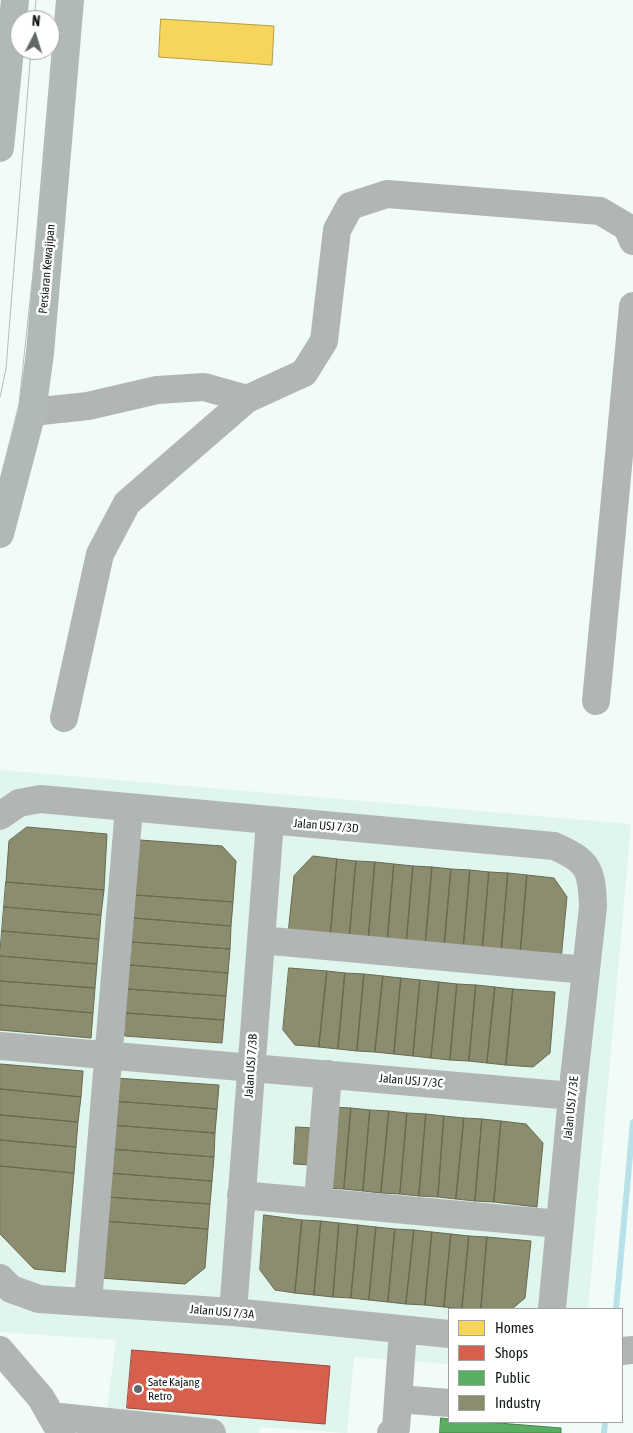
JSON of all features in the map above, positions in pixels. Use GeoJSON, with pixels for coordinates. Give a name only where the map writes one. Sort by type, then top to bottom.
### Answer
{"type":"FeatureCollection","features":[{"type":"Feature","properties":{"kind":"main road"},"geometry":{"type":"LineString","coordinates":[[0,148],[15,0]]}},
{"type":"Feature","properties":{"kind":"main road","name":"Persiaran Kewajipan"},"geometry":{"type":"LineString","coordinates":[[0,534],[32,412],[40,354],[70,0]]}},
{"type":"Feature","properties":{"kind":"street"},"geometry":{"type":"LineString","coordinates":[[64,718],[100,554],[127,503],[247,399],[304,374],[324,341],[337,230],[350,206],[387,194],[600,211],[627,227],[633,241]]}},
{"type":"Feature","properties":{"kind":"street"},"geometry":{"type":"LineString","coordinates":[[596,701],[633,306]]}},
{"type":"Feature","properties":{"kind":"street"},"geometry":{"type":"LineString","coordinates":[[32,412],[88,406],[156,390],[204,387],[247,399]]}},
{"type":"Feature","properties":{"kind":"street","name":"Jalan USJ 7/3D"},"geometry":{"type":"LineString","coordinates":[[10,810],[40,799],[554,846],[574,855],[587,867],[592,887],[593,907]]}},
{"type":"Feature","properties":{"kind":"street"},"geometry":{"type":"LineString","coordinates":[[88,1302],[129,808]]}},
{"type":"Feature","properties":{"kind":"street","name":"Jalan USJ 7/3B"},"geometry":{"type":"LineString","coordinates":[[232,1312],[270,820]]}},
{"type":"Feature","properties":{"kind":"street","name":"Jalan USJ 7/3E"},"geometry":{"type":"LineString","coordinates":[[552,1308],[572,1096],[593,907]]}},
{"type":"Feature","properties":{"kind":"street"},"geometry":{"type":"LineString","coordinates":[[261,940],[586,970]]}},
{"type":"Feature","properties":{"kind":"street","name":"Jalan USJ 7/3C"},"geometry":{"type":"LineString","coordinates":[[0,1046],[572,1096]]}},
{"type":"Feature","properties":{"kind":"street"},"geometry":{"type":"LineString","coordinates":[[318,1202],[328,1074]]}},
{"type":"Feature","properties":{"kind":"street"},"geometry":{"type":"LineString","coordinates":[[241,1195],[560,1224]]}},
{"type":"Feature","properties":{"kind":"street","name":"Jalan USJ 7/3A"},"geometry":{"type":"LineString","coordinates":[[0,1278],[11,1289],[39,1299],[232,1312],[448,1334]]}},
{"type":"Feature","properties":{"kind":"street"},"geometry":{"type":"LineString","coordinates":[[391,1433],[396,1428],[404,1330]]}},
{"type":"Feature","properties":{"kind":"street"},"geometry":{"type":"LineString","coordinates":[[0,1350],[40,1398],[56,1425],[212,1433]]}},
{"type":"Feature","properties":{"kind":"street"},"geometry":{"type":"LineString","coordinates":[[398,1399],[448,1404]]}},
{"type":"Feature","properties":{"kind":"shaded area"},"geometry":{"type":"Polygon","coordinates":[[[0,770],[631,824],[588,1308],[448,1308],[448,1364],[354,1357],[347,1433],[260,1427],[259,1433],[123,1433],[107,1409],[116,1340],[0,1332],[0,770]]]}},
{"type":"Feature","properties":{"kind":"building: Homes"},"geometry":{"type":"Polygon","coordinates":[[[161,19],[274,26],[272,65],[159,57],[161,19]]]}},
{"type":"Feature","properties":{"kind":"building: Shops"},"geometry":{"type":"Polygon","coordinates":[[[132,1350],[330,1366],[325,1424],[127,1408],[132,1350]]]}},
{"type":"Feature","properties":{"kind":"building: Public"},"geometry":{"type":"Polygon","coordinates":[[[441,1418],[448,1419],[448,1423],[498,1423],[561,1428],[561,1433],[440,1433],[441,1418]]]}},
{"type":"Feature","properties":{"kind":"building: Industry"},"geometry":{"type":"Polygon","coordinates":[[[27,827],[107,834],[104,890],[6,882],[9,841],[27,827]]]}},
{"type":"Feature","properties":{"kind":"building: Industry"},"geometry":{"type":"Polygon","coordinates":[[[140,840],[222,846],[236,861],[233,902],[135,895],[140,840]]]}},
{"type":"Feature","properties":{"kind":"building: Industry"},"geometry":{"type":"Polygon","coordinates":[[[313,856],[337,859],[330,940],[288,934],[294,876],[313,856]]]}},
{"type":"Feature","properties":{"kind":"building: Industry"},"geometry":{"type":"Polygon","coordinates":[[[337,859],[356,861],[349,942],[330,940],[337,859]]]}},
{"type":"Feature","properties":{"kind":"building: Industry"},"geometry":{"type":"Polygon","coordinates":[[[356,861],[375,862],[368,944],[349,942],[356,861]]]}},
{"type":"Feature","properties":{"kind":"building: Industry"},"geometry":{"type":"Polygon","coordinates":[[[375,862],[394,864],[387,945],[368,944],[375,862]]]}},
{"type":"Feature","properties":{"kind":"building: Industry"},"geometry":{"type":"Polygon","coordinates":[[[394,864],[413,866],[406,947],[387,945],[394,864]]]}},
{"type":"Feature","properties":{"kind":"building: Industry"},"geometry":{"type":"Polygon","coordinates":[[[413,866],[432,867],[425,949],[406,947],[413,866]]]}},
{"type":"Feature","properties":{"kind":"building: Industry"},"geometry":{"type":"Polygon","coordinates":[[[432,867],[451,869],[444,950],[425,949],[432,867]]]}},
{"type":"Feature","properties":{"kind":"building: Industry"},"geometry":{"type":"Polygon","coordinates":[[[451,869],[470,870],[463,952],[444,950],[451,869]]]}},
{"type":"Feature","properties":{"kind":"building: Industry"},"geometry":{"type":"Polygon","coordinates":[[[470,870],[489,872],[482,953],[463,952],[470,870]]]}},
{"type":"Feature","properties":{"kind":"building: Industry"},"geometry":{"type":"Polygon","coordinates":[[[489,872],[508,873],[501,955],[482,953],[489,872]]]}},
{"type":"Feature","properties":{"kind":"building: Industry"},"geometry":{"type":"Polygon","coordinates":[[[508,873],[527,875],[520,957],[501,955],[508,873]]]}},
{"type":"Feature","properties":{"kind":"building: Industry"},"geometry":{"type":"Polygon","coordinates":[[[527,875],[554,878],[567,897],[561,960],[520,957],[527,875]]]}},
{"type":"Feature","properties":{"kind":"building: Industry"},"geometry":{"type":"Polygon","coordinates":[[[6,882],[104,890],[101,915],[4,907],[6,882]]]}},
{"type":"Feature","properties":{"kind":"building: Industry"},"geometry":{"type":"Polygon","coordinates":[[[135,895],[233,902],[231,926],[134,918],[135,895]]]}},
{"type":"Feature","properties":{"kind":"building: Industry"},"geometry":{"type":"Polygon","coordinates":[[[4,907],[101,915],[99,939],[2,931],[4,907]]]}},
{"type":"Feature","properties":{"kind":"building: Industry"},"geometry":{"type":"Polygon","coordinates":[[[134,918],[231,926],[230,949],[132,942],[134,918]]]}},
{"type":"Feature","properties":{"kind":"building: Industry"},"geometry":{"type":"Polygon","coordinates":[[[2,931],[99,939],[97,964],[0,956],[2,931]]]}},
{"type":"Feature","properties":{"kind":"building: Industry"},"geometry":{"type":"Polygon","coordinates":[[[132,942],[230,949],[228,973],[130,965],[132,942]]]}},
{"type":"Feature","properties":{"kind":"building: Industry"},"geometry":{"type":"Polygon","coordinates":[[[0,956],[97,964],[95,988],[0,981],[0,956]]]}},
{"type":"Feature","properties":{"kind":"building: Industry"},"geometry":{"type":"Polygon","coordinates":[[[130,965],[228,973],[226,996],[128,989],[130,965]]]}},
{"type":"Feature","properties":{"kind":"building: Industry"},"geometry":{"type":"Polygon","coordinates":[[[289,968],[327,971],[319,1047],[295,1045],[283,1030],[289,968]]]}},
{"type":"Feature","properties":{"kind":"building: Industry"},"geometry":{"type":"Polygon","coordinates":[[[327,971],[345,973],[338,1049],[319,1047],[327,971]]]}},
{"type":"Feature","properties":{"kind":"building: Industry"},"geometry":{"type":"Polygon","coordinates":[[[345,973],[364,974],[357,1051],[338,1049],[345,973]]]}},
{"type":"Feature","properties":{"kind":"building: Industry"},"geometry":{"type":"Polygon","coordinates":[[[364,974],[383,976],[375,1052],[357,1051],[364,974]]]}},
{"type":"Feature","properties":{"kind":"building: Industry"},"geometry":{"type":"Polygon","coordinates":[[[383,976],[401,978],[394,1054],[375,1052],[383,976]]]}},
{"type":"Feature","properties":{"kind":"building: Industry"},"geometry":{"type":"Polygon","coordinates":[[[401,978],[420,980],[413,1056],[394,1054],[401,978]]]}},
{"type":"Feature","properties":{"kind":"building: Industry"},"geometry":{"type":"Polygon","coordinates":[[[420,980],[439,982],[431,1058],[413,1056],[420,980]]]}},
{"type":"Feature","properties":{"kind":"building: Industry"},"geometry":{"type":"Polygon","coordinates":[[[0,981],[95,988],[93,1013],[0,1005],[0,981]]]}},
{"type":"Feature","properties":{"kind":"building: Industry"},"geometry":{"type":"Polygon","coordinates":[[[439,982],[457,984],[450,1060],[431,1058],[439,982]]]}},
{"type":"Feature","properties":{"kind":"building: Industry"},"geometry":{"type":"Polygon","coordinates":[[[457,984],[476,985],[469,1061],[450,1060],[457,984]]]}},
{"type":"Feature","properties":{"kind":"building: Industry"},"geometry":{"type":"Polygon","coordinates":[[[476,985],[495,987],[487,1063],[469,1061],[476,985]]]}},
{"type":"Feature","properties":{"kind":"building: Industry"},"geometry":{"type":"Polygon","coordinates":[[[495,987],[513,989],[506,1065],[487,1063],[495,987]]]}},
{"type":"Feature","properties":{"kind":"building: Industry"},"geometry":{"type":"Polygon","coordinates":[[[128,989],[226,996],[224,1020],[126,1013],[128,989]]]}},
{"type":"Feature","properties":{"kind":"building: Industry"},"geometry":{"type":"Polygon","coordinates":[[[513,989],[555,992],[550,1053],[533,1067],[506,1065],[513,989]]]}},
{"type":"Feature","properties":{"kind":"building: Industry"},"geometry":{"type":"Polygon","coordinates":[[[0,1005],[93,1013],[91,1038],[0,1030],[0,1005]]]}},
{"type":"Feature","properties":{"kind":"building: Industry"},"geometry":{"type":"Polygon","coordinates":[[[126,1013],[224,1020],[222,1043],[125,1036],[126,1013]]]}},
{"type":"Feature","properties":{"kind":"building: Industry"},"geometry":{"type":"Polygon","coordinates":[[[0,1064],[83,1071],[81,1097],[0,1089],[0,1064]]]}},
{"type":"Feature","properties":{"kind":"building: Industry"},"geometry":{"type":"Polygon","coordinates":[[[115,1078],[219,1085],[217,1109],[113,1101],[115,1078]]]}},
{"type":"Feature","properties":{"kind":"building: Industry"},"geometry":{"type":"Polygon","coordinates":[[[0,1089],[81,1097],[78,1122],[0,1115],[0,1089]]]}},
{"type":"Feature","properties":{"kind":"building: Industry"},"geometry":{"type":"Polygon","coordinates":[[[113,1101],[217,1109],[215,1133],[111,1125],[113,1101]]]}},
{"type":"Feature","properties":{"kind":"building: Industry"},"geometry":{"type":"Polygon","coordinates":[[[332,1107],[351,1108],[344,1189],[325,1188],[332,1107]]]}},
{"type":"Feature","properties":{"kind":"building: Industry"},"geometry":{"type":"Polygon","coordinates":[[[351,1108],[370,1110],[363,1191],[344,1189],[351,1108]]]}},
{"type":"Feature","properties":{"kind":"building: Industry"},"geometry":{"type":"Polygon","coordinates":[[[370,1110],[389,1111],[381,1193],[363,1191],[370,1110]]]}},
{"type":"Feature","properties":{"kind":"building: Industry"},"geometry":{"type":"Polygon","coordinates":[[[389,1111],[407,1113],[400,1194],[381,1193],[389,1111]]]}},
{"type":"Feature","properties":{"kind":"building: Industry"},"geometry":{"type":"Polygon","coordinates":[[[407,1113],[426,1114],[419,1196],[400,1194],[407,1113]]]}},
{"type":"Feature","properties":{"kind":"building: Industry"},"geometry":{"type":"Polygon","coordinates":[[[426,1114],[444,1116],[438,1197],[419,1196],[426,1114]]]}},
{"type":"Feature","properties":{"kind":"building: Industry"},"geometry":{"type":"Polygon","coordinates":[[[0,1115],[78,1122],[76,1147],[0,1140],[0,1115]]]}},
{"type":"Feature","properties":{"kind":"building: Industry"},"geometry":{"type":"Polygon","coordinates":[[[444,1116],[464,1118],[456,1199],[438,1197],[444,1116]]]}},
{"type":"Feature","properties":{"kind":"building: Industry"},"geometry":{"type":"Polygon","coordinates":[[[464,1118],[482,1119],[475,1201],[456,1199],[464,1118]]]}},
{"type":"Feature","properties":{"kind":"building: Industry"},"geometry":{"type":"Polygon","coordinates":[[[482,1119],[501,1121],[494,1202],[475,1201],[482,1119]]]}},
{"type":"Feature","properties":{"kind":"building: Industry"},"geometry":{"type":"Polygon","coordinates":[[[501,1121],[526,1124],[543,1143],[537,1207],[494,1202],[501,1121]]]}},
{"type":"Feature","properties":{"kind":"building: Industry"},"geometry":{"type":"Polygon","coordinates":[[[111,1125],[215,1133],[214,1157],[110,1149],[111,1125]]]}},
{"type":"Feature","properties":{"kind":"building: Industry"},"geometry":{"type":"Polygon","coordinates":[[[296,1127],[314,1128],[311,1165],[294,1164],[296,1127]]]}},
{"type":"Feature","properties":{"kind":"building: Industry"},"geometry":{"type":"Polygon","coordinates":[[[0,1140],[76,1147],[74,1173],[0,1166],[0,1140]]]}},
{"type":"Feature","properties":{"kind":"building: Industry"},"geometry":{"type":"Polygon","coordinates":[[[110,1149],[214,1157],[212,1181],[108,1173],[110,1149]]]}},
{"type":"Feature","properties":{"kind":"building: Industry"},"geometry":{"type":"Polygon","coordinates":[[[0,1166],[74,1173],[65,1272],[34,1269],[0,1234],[0,1166]]]}},
{"type":"Feature","properties":{"kind":"building: Industry"},"geometry":{"type":"Polygon","coordinates":[[[108,1173],[212,1181],[210,1204],[106,1197],[108,1173]]]}},
{"type":"Feature","properties":{"kind":"building: Industry"},"geometry":{"type":"Polygon","coordinates":[[[106,1197],[210,1204],[208,1229],[104,1221],[106,1197]]]}},
{"type":"Feature","properties":{"kind":"building: Industry"},"geometry":{"type":"Polygon","coordinates":[[[264,1215],[302,1220],[295,1293],[275,1290],[260,1270],[264,1215]]]}},
{"type":"Feature","properties":{"kind":"building: Industry"},"geometry":{"type":"Polygon","coordinates":[[[302,1220],[321,1221],[314,1295],[295,1293],[302,1220]]]}},
{"type":"Feature","properties":{"kind":"building: Industry"},"geometry":{"type":"Polygon","coordinates":[[[104,1221],[208,1229],[205,1268],[185,1284],[100,1278],[104,1221]]]}},
{"type":"Feature","properties":{"kind":"building: Industry"},"geometry":{"type":"Polygon","coordinates":[[[321,1221],[339,1223],[333,1297],[314,1295],[321,1221]]]}},
{"type":"Feature","properties":{"kind":"building: Industry"},"geometry":{"type":"Polygon","coordinates":[[[339,1223],[358,1225],[351,1298],[333,1297],[339,1223]]]}},
{"type":"Feature","properties":{"kind":"building: Industry"},"geometry":{"type":"Polygon","coordinates":[[[358,1225],[376,1227],[369,1300],[351,1298],[358,1225]]]}},
{"type":"Feature","properties":{"kind":"building: Industry"},"geometry":{"type":"Polygon","coordinates":[[[376,1227],[395,1229],[388,1302],[369,1300],[376,1227]]]}},
{"type":"Feature","properties":{"kind":"building: Industry"},"geometry":{"type":"Polygon","coordinates":[[[395,1229],[414,1230],[406,1304],[388,1302],[395,1229]]]}},
{"type":"Feature","properties":{"kind":"building: Industry"},"geometry":{"type":"Polygon","coordinates":[[[414,1230],[432,1232],[425,1305],[406,1304],[414,1230]]]}},
{"type":"Feature","properties":{"kind":"building: Industry"},"geometry":{"type":"Polygon","coordinates":[[[432,1232],[451,1234],[444,1307],[425,1305],[432,1232]]]}},
{"type":"Feature","properties":{"kind":"building: Industry"},"geometry":{"type":"Polygon","coordinates":[[[451,1234],[469,1236],[462,1308],[444,1307],[451,1234]]]}},
{"type":"Feature","properties":{"kind":"building: Industry"},"geometry":{"type":"Polygon","coordinates":[[[469,1236],[487,1237],[481,1308],[462,1308],[469,1236]]]}},
{"type":"Feature","properties":{"kind":"building: Industry"},"geometry":{"type":"Polygon","coordinates":[[[487,1237],[531,1241],[525,1298],[513,1308],[481,1308],[487,1237]]]}},
{"type":"Feature","properties":{"kind":"waterway"},"geometry":{"type":"LineString","coordinates":[[616,1308],[633,1122]]}},
{"type":"Feature","properties":{"kind":"waterway"},"geometry":{"type":"LineString","coordinates":[[604,1433],[605,1423]]}},
{"type":"Feature","properties":{"kind":"tram line"},"geometry":{"type":"LineString","coordinates":[[35,10],[36,0]]}},
{"type":"Feature","properties":{"kind":"tram line"},"geometry":{"type":"LineString","coordinates":[[0,480],[19,404],[44,169],[57,0]]}},
{"type":"Feature","properties":{"kind":"tram line"},"geometry":{"type":"LineString","coordinates":[[0,397],[6,369],[30,60]]}},
{"type":"Feature","properties":{"kind":"place","name":"Sate Kajang Retro"},"geometry":{"type":"Point","coordinates":[138,1389]}}]}
